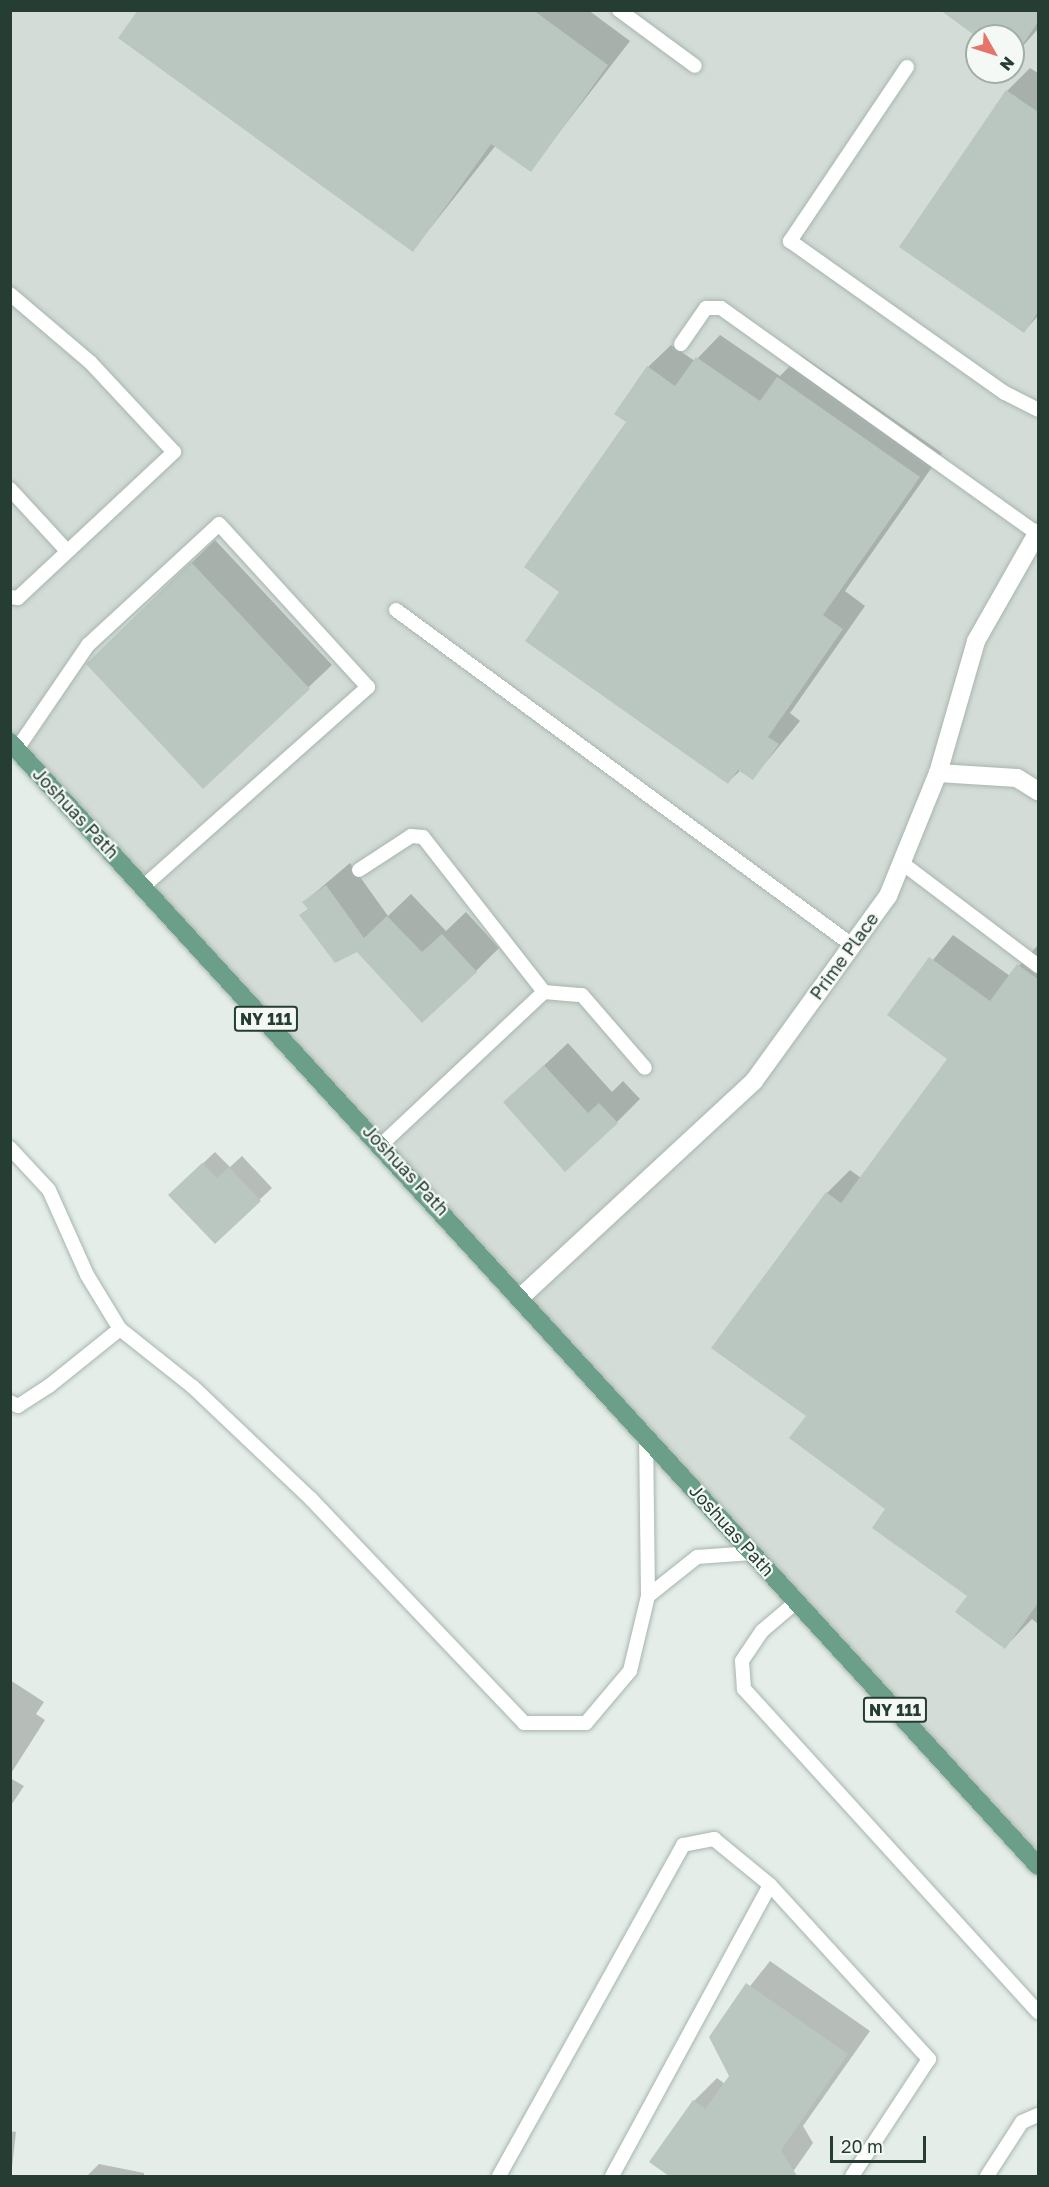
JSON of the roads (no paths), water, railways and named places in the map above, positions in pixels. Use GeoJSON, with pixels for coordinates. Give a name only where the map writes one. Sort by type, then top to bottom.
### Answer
{"type":"FeatureCollection","features":[{"type":"Feature","properties":{"kind":"main road","name":"Joshuas Path"},"geometry":{"type":"LineString","coordinates":[[14,746],[522,1296],[795,1603],[1038,1866]]}},
{"type":"Feature","properties":{"kind":"street","name":"Prime Place"},"geometry":{"type":"LineString","coordinates":[[522,1296],[754,1081],[888,896],[938,773],[976,641],[1038,533]]}},
{"type":"Feature","properties":{"kind":"street"},"geometry":{"type":"LineString","coordinates":[[938,773],[1017,778],[1038,791]]}},
{"type":"Feature","properties":{"kind":"lane"},"geometry":{"type":"LineString","coordinates":[[619,10],[694,66]]}},
{"type":"Feature","properties":{"kind":"lane"},"geometry":{"type":"LineString","coordinates":[[907,67],[790,241],[1005,393],[1038,410]]}},
{"type":"Feature","properties":{"kind":"lane"},"geometry":{"type":"LineString","coordinates":[[10,597],[18,598],[174,452],[90,362],[11,294]]}},
{"type":"Feature","properties":{"kind":"lane"},"geometry":{"type":"LineString","coordinates":[[681,344],[706,308],[721,308],[1038,533]]}},
{"type":"Feature","properties":{"kind":"lane"},"geometry":{"type":"LineString","coordinates":[[10,489],[67,551]]}},
{"type":"Feature","properties":{"kind":"lane"},"geometry":{"type":"LineString","coordinates":[[14,746],[88,645],[219,524],[368,687],[144,886]]}},
{"type":"Feature","properties":{"kind":"lane"},"geometry":{"type":"LineString","coordinates":[[396,610],[852,945]]}},
{"type":"Feature","properties":{"kind":"lane"},"geometry":{"type":"LineString","coordinates":[[359,870],[411,836],[423,837],[544,992],[582,995],[645,1068]]}},
{"type":"Feature","properties":{"kind":"lane"},"geometry":{"type":"LineString","coordinates":[[902,862],[1038,966]]}},
{"type":"Feature","properties":{"kind":"lane"},"geometry":{"type":"LineString","coordinates":[[381,1144],[544,992]]}},
{"type":"Feature","properties":{"kind":"lane"},"geometry":{"type":"LineString","coordinates":[[10,1148],[48,1190],[87,1275],[120,1329],[193,1387],[311,1499],[524,1723],[586,1723],[630,1671],[648,1596],[646,1434]]}},
{"type":"Feature","properties":{"kind":"lane"},"geometry":{"type":"LineString","coordinates":[[10,1402],[18,1406],[49,1386],[120,1329]]}},
{"type":"Feature","properties":{"kind":"lane"},"geometry":{"type":"LineString","coordinates":[[648,1596],[697,1557],[752,1553]]}},
{"type":"Feature","properties":{"kind":"lane"},"geometry":{"type":"LineString","coordinates":[[795,1603],[762,1631],[742,1661],[744,1689],[1038,2012]]}},
{"type":"Feature","properties":{"kind":"lane"},"geometry":{"type":"LineString","coordinates":[[499,2176],[683,1845],[714,1839],[770,1885],[929,2059],[852,2176]]}},
{"type":"Feature","properties":{"kind":"lane"},"geometry":{"type":"LineString","coordinates":[[612,2176],[770,1885]]}},
{"type":"Feature","properties":{"kind":"lane"},"geometry":{"type":"LineString","coordinates":[[987,2176],[1022,2122],[1038,2115]]}}]}
